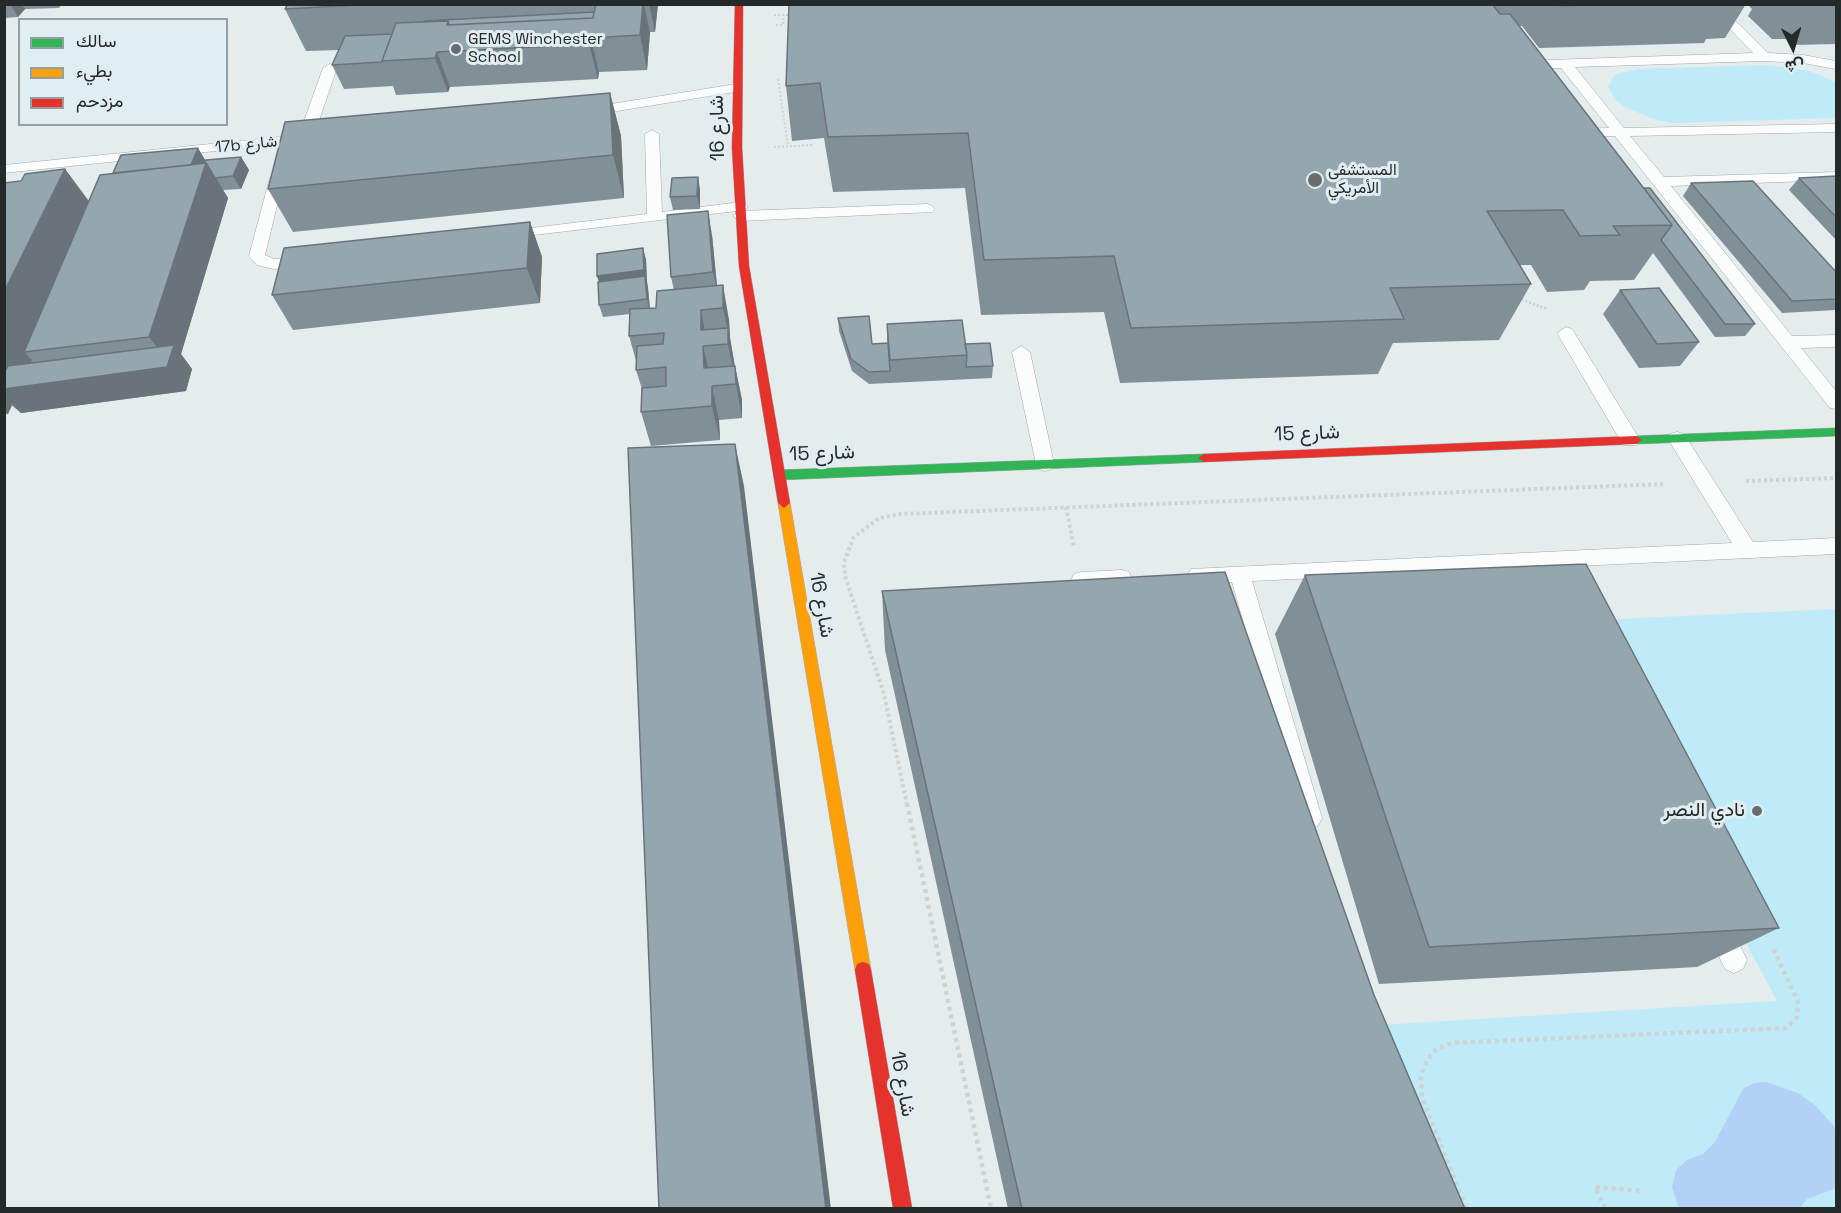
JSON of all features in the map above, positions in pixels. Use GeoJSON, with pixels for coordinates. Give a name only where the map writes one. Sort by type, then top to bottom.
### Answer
{"type":"FeatureCollection","features":[{"type":"Feature","properties":{"kind":"street","name":"شارع 16"},"geometry":{"type":"LineString","coordinates":[[739,4],[736,88],[744,266],[903,1209]]}},
{"type":"Feature","properties":{"kind":"street","name":"شارع 15"},"geometry":{"type":"LineString","coordinates":[[780,475],[1836,432]]}},
{"type":"Feature","properties":{"kind":"lane"},"geometry":{"type":"LineString","coordinates":[[1712,4],[1764,57]]}},
{"type":"Feature","properties":{"kind":"lane"},"geometry":{"type":"LineString","coordinates":[[1518,82],[1511,74],[1513,67],[1764,57],[1803,59],[1836,65]]}},
{"type":"Feature","properties":{"kind":"lane"},"geometry":{"type":"LineString","coordinates":[[1565,64],[1836,403]]}},
{"type":"Feature","properties":{"kind":"lane","name":"17b شارع"},"geometry":{"type":"LineString","coordinates":[[4,169],[311,138],[330,68]]}},
{"type":"Feature","properties":{"kind":"lane"},"geometry":{"type":"LineString","coordinates":[[576,113],[736,88]]}},
{"type":"Feature","properties":{"kind":"lane"},"geometry":{"type":"LineString","coordinates":[[1558,132],[1620,133],[1836,128]]}},
{"type":"Feature","properties":{"kind":"lane"},"geometry":{"type":"LineString","coordinates":[[652,134],[655,218]]}},
{"type":"Feature","properties":{"kind":"lane"},"geometry":{"type":"LineString","coordinates":[[127,174],[135,156]]}},
{"type":"Feature","properties":{"kind":"lane"},"geometry":{"type":"LineString","coordinates":[[1660,182],[1836,176]]}},
{"type":"Feature","properties":{"kind":"lane"},"geometry":{"type":"LineString","coordinates":[[277,177],[257,256],[263,261],[274,264],[322,259]]}},
{"type":"Feature","properties":{"kind":"lane"},"geometry":{"type":"LineString","coordinates":[[489,238],[655,218],[741,211],[927,209]]}},
{"type":"Feature","properties":{"kind":"lane"},"geometry":{"type":"LineString","coordinates":[[1566,333],[1630,440]]}},
{"type":"Feature","properties":{"kind":"lane"},"geometry":{"type":"LineString","coordinates":[[1788,342],[1836,341]]}},
{"type":"Feature","properties":{"kind":"lane"},"geometry":{"type":"LineString","coordinates":[[1021,352],[1045,464]]}},
{"type":"Feature","properties":{"kind":"lane"},"geometry":{"type":"LineString","coordinates":[[1677,438],[1748,550]]}},
{"type":"Feature","properties":{"kind":"lane"},"geometry":{"type":"LineString","coordinates":[[1184,576],[1836,546]]}},
{"type":"Feature","properties":{"kind":"lane"},"geometry":{"type":"LineString","coordinates":[[1541,560],[1551,582]]}},
{"type":"Feature","properties":{"kind":"lane"},"geometry":{"type":"LineString","coordinates":[[1240,574],[1317,843]]}},
{"type":"Feature","properties":{"kind":"lane"},"geometry":{"type":"LineString","coordinates":[[1081,580],[1138,578]]}},
{"type":"Feature","properties":{"kind":"lane"},"geometry":{"type":"LineString","coordinates":[[1708,906],[1734,960]]}},
{"type":"Feature","properties":{"kind":"path"},"geometry":{"type":"LineString","coordinates":[[774,15],[795,15]]}},
{"type":"Feature","properties":{"kind":"path"},"geometry":{"type":"LineString","coordinates":[[783,25],[784,15]]}},
{"type":"Feature","properties":{"kind":"path"},"geometry":{"type":"LineString","coordinates":[[777,75],[788,146]]}},
{"type":"Feature","properties":{"kind":"path"},"geometry":{"type":"LineString","coordinates":[[1513,297],[1540,305],[1551,313],[1566,333]]}},
{"type":"Feature","properties":{"kind":"path"},"geometry":{"type":"LineString","coordinates":[[991,1209],[884,694],[845,576],[844,563],[847,550],[863,528],[879,518],[901,514],[1836,478]]}},
{"type":"Feature","properties":{"kind":"path"},"geometry":{"type":"LineString","coordinates":[[1466,1209],[1422,1097],[1421,1077],[1426,1060],[1437,1048],[1452,1043],[1786,1028],[1797,1017],[1798,1002],[1770,944]]}},
{"type":"Feature","properties":{"kind":"path"},"geometry":{"type":"LineString","coordinates":[[1605,1209],[1595,1187],[1644,1191]]}},
{"type":"Feature","properties":{"kind":"shaded area"},"geometry":{"type":"Polygon","coordinates":[[[1764,65],[1807,70],[1836,82],[1836,118],[1673,123],[1656,120],[1627,108],[1616,101],[1608,86],[1616,74],[1638,69],[1764,65]]]}},
{"type":"Feature","properties":{"kind":"shaded area","name":"نادي النصر"},"geometry":{"type":"Polygon","coordinates":[[[1836,609],[1836,1208],[1400,1208],[1329,1028],[1777,1001],[1576,621],[1836,609]]]}},
{"type":"Feature","properties":{"kind":"shaded area"},"geometry":{"type":"Polygon","coordinates":[[[1766,1082],[1798,1093],[1815,1105],[1833,1125],[1836,1133],[1836,1188],[1807,1199],[1800,1208],[1679,1208],[1672,1187],[1676,1170],[1687,1160],[1703,1154],[1715,1142],[1743,1089],[1754,1083],[1766,1082]]]}},
{"type":"Feature","properties":{"kind":"building"},"geometry":{"type":"Polygon","coordinates":[[[288,4],[374,4],[285,9],[288,4]]]}},
{"type":"Feature","properties":{"kind":"building"},"geometry":{"type":"Polygon","coordinates":[[[596,4],[643,4],[640,35],[591,38],[589,44],[437,52],[435,58],[382,61],[396,23],[448,21],[447,25],[593,18],[596,4]]]}},
{"type":"Feature","properties":{"kind":"building"},"geometry":{"type":"Polygon","coordinates":[[[789,4],[1492,4],[1500,14],[1510,14],[1672,225],[1613,226],[1620,235],[1580,236],[1563,210],[1487,211],[1531,284],[1390,288],[1404,319],[1131,328],[1114,256],[984,260],[968,133],[828,137],[820,83],[786,86],[789,4]]]}},
{"type":"Feature","properties":{"kind":"building"},"geometry":{"type":"Polygon","coordinates":[[[1559,4],[1599,4],[1560,6],[1559,4]]]}},
{"type":"Feature","properties":{"kind":"building"},"geometry":{"type":"Polygon","coordinates":[[[594,12],[593,18],[449,25],[448,21],[423,22],[424,21],[594,12]]]}},
{"type":"Feature","properties":{"kind":"building"},"geometry":{"type":"Polygon","coordinates":[[[392,34],[382,62],[332,65],[345,36],[392,34]]]}},
{"type":"Feature","properties":{"kind":"building"},"geometry":{"type":"Polygon","coordinates":[[[610,93],[613,155],[268,189],[285,122],[610,93]]]}},
{"type":"Feature","properties":{"kind":"building"},"geometry":{"type":"Polygon","coordinates":[[[198,148],[191,165],[113,173],[121,155],[198,148]]]}},
{"type":"Feature","properties":{"kind":"building"},"geometry":{"type":"Polygon","coordinates":[[[241,157],[233,176],[215,178],[204,163],[206,160],[241,157]]]}},
{"type":"Feature","properties":{"kind":"building"},"geometry":{"type":"Polygon","coordinates":[[[206,163],[149,337],[24,352],[100,175],[206,163]]]}},
{"type":"Feature","properties":{"kind":"building"},"geometry":{"type":"Polygon","coordinates":[[[65,169],[4,292],[4,183],[21,181],[25,174],[65,169]]]}},
{"type":"Feature","properties":{"kind":"building"},"geometry":{"type":"Polygon","coordinates":[[[1836,176],[1836,217],[1799,178],[1836,176]]]}},
{"type":"Feature","properties":{"kind":"building"},"geometry":{"type":"Polygon","coordinates":[[[698,177],[697,196],[670,197],[672,178],[698,177]]]}},
{"type":"Feature","properties":{"kind":"building"},"geometry":{"type":"Polygon","coordinates":[[[1753,181],[1836,272],[1836,299],[1792,301],[1691,183],[1753,181]]]}},
{"type":"Feature","properties":{"kind":"building"},"geometry":{"type":"Polygon","coordinates":[[[1644,188],[1650,188],[1755,324],[1725,324],[1661,240],[1672,225],[1644,188]]]}},
{"type":"Feature","properties":{"kind":"building"},"geometry":{"type":"Polygon","coordinates":[[[708,211],[713,272],[671,277],[667,215],[708,211]]]}},
{"type":"Feature","properties":{"kind":"building"},"geometry":{"type":"Polygon","coordinates":[[[530,222],[527,268],[272,295],[284,248],[530,222]]]}},
{"type":"Feature","properties":{"kind":"building"},"geometry":{"type":"Polygon","coordinates":[[[643,248],[644,270],[597,276],[597,254],[643,248]]]}},
{"type":"Feature","properties":{"kind":"building"},"geometry":{"type":"Polygon","coordinates":[[[645,276],[647,299],[599,305],[598,282],[645,276]]]}},
{"type":"Feature","properties":{"kind":"building"},"geometry":{"type":"Polygon","coordinates":[[[723,285],[723,308],[701,310],[701,330],[728,328],[728,344],[703,346],[704,368],[735,366],[736,384],[712,386],[712,406],[641,412],[642,388],[666,386],[666,367],[636,370],[637,346],[663,344],[664,333],[629,336],[630,309],[656,308],[657,291],[723,285]]]}},
{"type":"Feature","properties":{"kind":"building"},"geometry":{"type":"Polygon","coordinates":[[[1659,288],[1699,342],[1657,344],[1620,290],[1659,288]]]}},
{"type":"Feature","properties":{"kind":"building"},"geometry":{"type":"Polygon","coordinates":[[[869,316],[872,344],[888,343],[890,371],[869,372],[851,359],[838,318],[869,316]]]}},
{"type":"Feature","properties":{"kind":"building"},"geometry":{"type":"Polygon","coordinates":[[[962,320],[967,355],[890,360],[887,324],[962,320]]]}},
{"type":"Feature","properties":{"kind":"building"},"geometry":{"type":"Polygon","coordinates":[[[990,343],[993,366],[966,367],[965,344],[990,343]]]}},
{"type":"Feature","properties":{"kind":"building"},"geometry":{"type":"Polygon","coordinates":[[[174,345],[167,367],[4,389],[4,373],[8,366],[174,345]]]}},
{"type":"Feature","properties":{"kind":"building"},"geometry":{"type":"Polygon","coordinates":[[[735,444],[826,1209],[659,1209],[628,448],[735,444]]]}},
{"type":"Feature","properties":{"kind":"building"},"geometry":{"type":"Polygon","coordinates":[[[1586,564],[1779,928],[1429,947],[1305,575],[1586,564]]]}},
{"type":"Feature","properties":{"kind":"building"},"geometry":{"type":"Polygon","coordinates":[[[1225,572],[1374,995],[1465,1209],[1022,1209],[882,591],[1225,572]]]}},
{"type":"Feature","properties":{"kind":"traffic: fast"},"geometry":{"type":"LineString","coordinates":[[1636,440],[1836,432]]}},
{"type":"Feature","properties":{"kind":"traffic: fast"},"geometry":{"type":"LineString","coordinates":[[779,475],[1204,458]]}},
{"type":"Feature","properties":{"kind":"traffic: slow"},"geometry":{"type":"LineString","coordinates":[[784,503],[863,970]]}},
{"type":"Feature","properties":{"kind":"traffic: jam"},"geometry":{"type":"LineString","coordinates":[[739,4],[737,148],[744,266],[784,503]]}},
{"type":"Feature","properties":{"kind":"traffic: jam"},"geometry":{"type":"LineString","coordinates":[[1204,458],[1636,440]]}},
{"type":"Feature","properties":{"kind":"traffic: jam"},"geometry":{"type":"LineString","coordinates":[[863,970],[903,1208]]}},
{"type":"Feature","properties":{"kind":"place","name":"GEMS Winchester School"},"geometry":{"type":"Point","coordinates":[456,49]}},
{"type":"Feature","properties":{"kind":"place","name":"المستشفى الأمريكي"},"geometry":{"type":"Point","coordinates":[1315,180]}},
{"type":"Feature","properties":{"kind":"place","name":"نادي النصر"},"geometry":{"type":"Point","coordinates":[1757,811]}}]}
